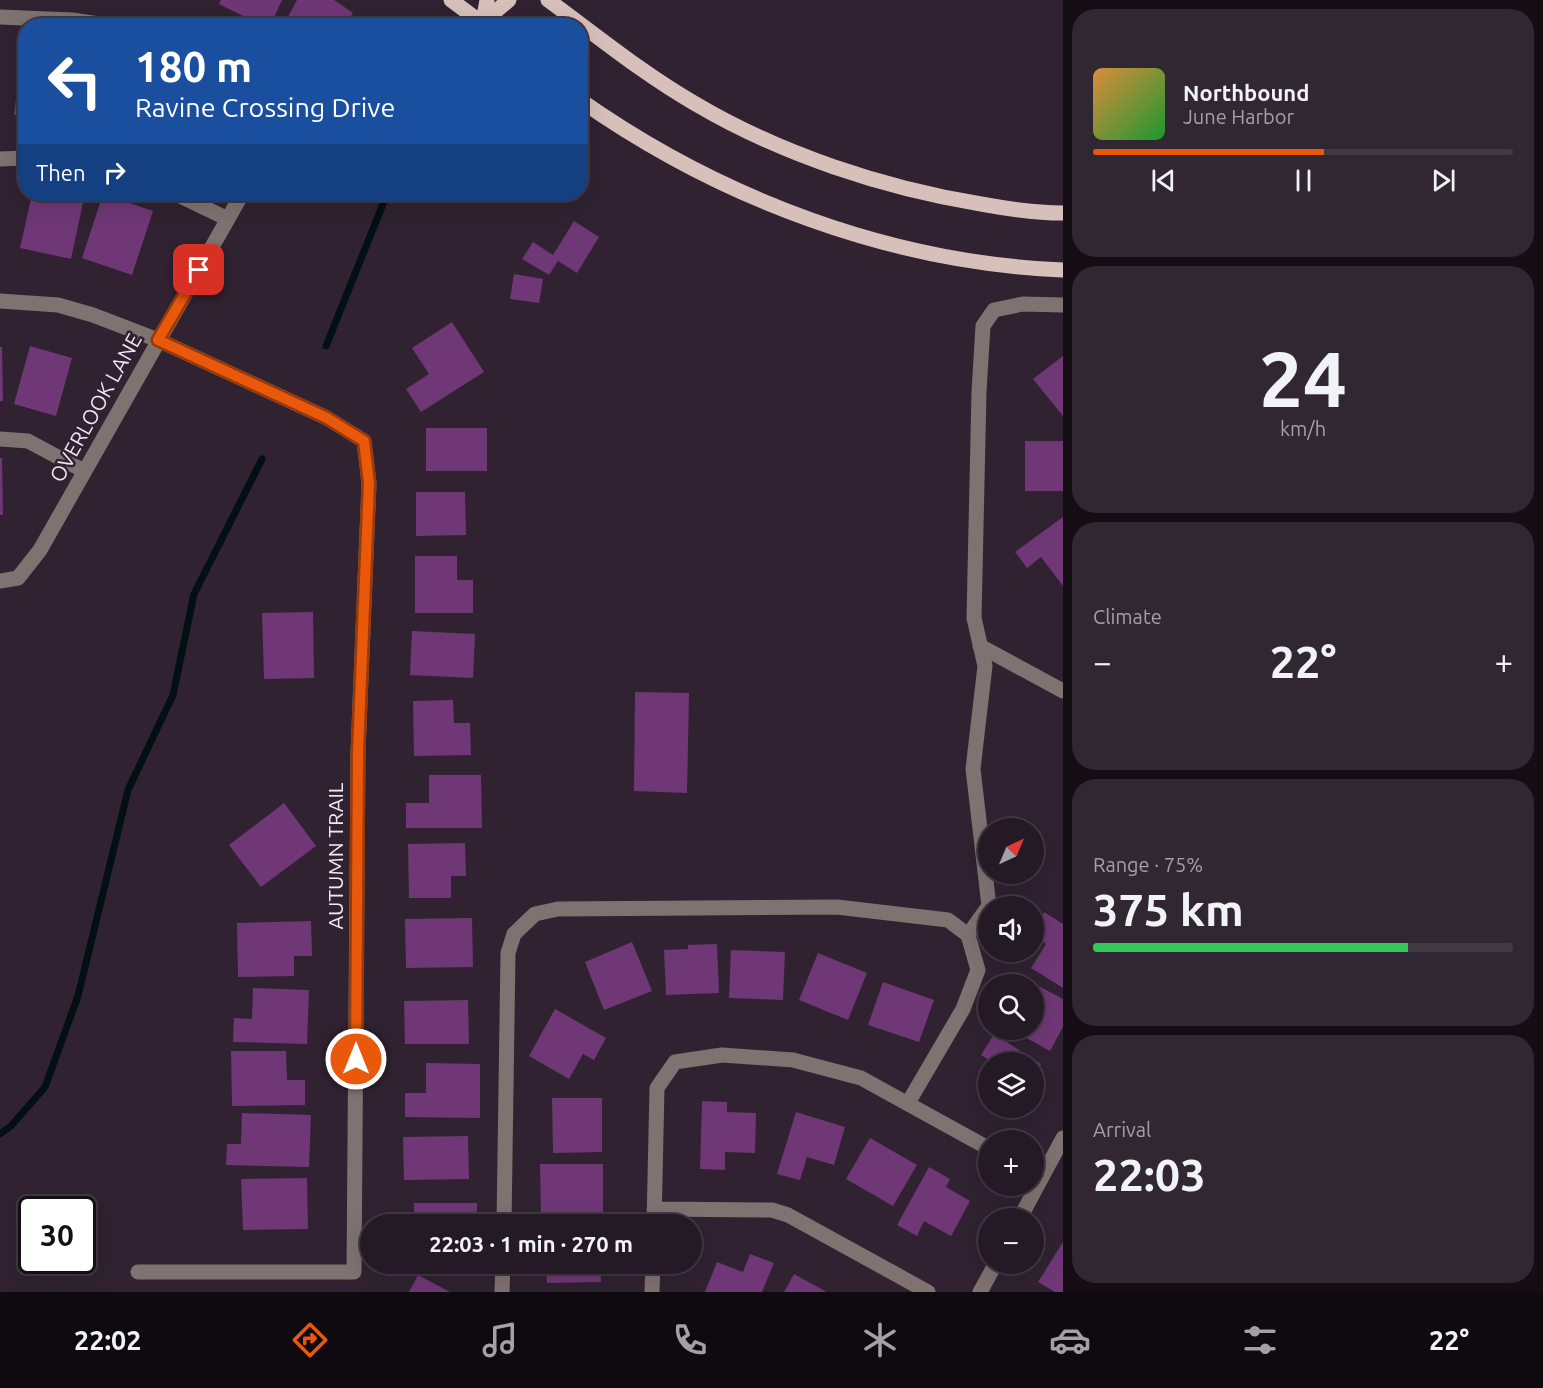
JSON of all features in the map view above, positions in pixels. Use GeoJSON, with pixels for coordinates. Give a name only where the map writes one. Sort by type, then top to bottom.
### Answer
{"type":"FeatureCollection","features":[{"type":"Feature","properties":{"kind":"main road"},"geometry":{"type":"LineString","coordinates":[[451,0],[476,18]]}},
{"type":"Feature","properties":{"kind":"main road"},"geometry":{"type":"LineString","coordinates":[[486,18],[487,0]]}},
{"type":"Feature","properties":{"kind":"main road"},"geometry":{"type":"LineString","coordinates":[[491,18],[509,0]]}},
{"type":"Feature","properties":{"kind":"main road"},"geometry":{"type":"LineString","coordinates":[[548,0],[572,18]]}},
{"type":"Feature","properties":{"kind":"main road"},"geometry":{"type":"LineString","coordinates":[[588,30],[652,77],[695,104],[748,131],[814,160],[939,197],[1000,207],[1063,213]]}},
{"type":"Feature","properties":{"kind":"main road"},"geometry":{"type":"LineString","coordinates":[[588,105],[653,147],[709,177],[760,200],[835,228],[898,246],[962,259],[1020,268],[1063,270]]}},
{"type":"Feature","properties":{"kind":"street"},"geometry":{"type":"LineString","coordinates":[[0,17],[24,18]]}},
{"type":"Feature","properties":{"kind":"street"},"geometry":{"type":"LineString","coordinates":[[0,159],[18,158]]}},
{"type":"Feature","properties":{"kind":"street"},"geometry":{"type":"LineString","coordinates":[[191,201],[228,219]]}},
{"type":"Feature","properties":{"kind":"street","name":"OVERLOOK LANE"},"geometry":{"type":"LineString","coordinates":[[0,581],[18,578],[40,550],[238,201]]}},
{"type":"Feature","properties":{"kind":"street"},"geometry":{"type":"LineString","coordinates":[[0,301],[58,305],[93,315],[158,340]]}},
{"type":"Feature","properties":{"kind":"street"},"geometry":{"type":"LineString","coordinates":[[988,896],[973,769],[985,666],[974,618],[979,392],[983,326],[994,310],[1023,304],[1063,305]]}},
{"type":"Feature","properties":{"kind":"street","name":"AUTUMN TRAIL"},"geometry":{"type":"LineString","coordinates":[[138,1272],[354,1272],[358,752],[369,483],[364,441],[327,418],[158,340]]}},
{"type":"Feature","properties":{"kind":"street"},"geometry":{"type":"LineString","coordinates":[[0,440],[28,441],[84,471]]}},
{"type":"Feature","properties":{"kind":"street"},"geometry":{"type":"LineString","coordinates":[[980,646],[1063,691]]}},
{"type":"Feature","properties":{"kind":"street"},"geometry":{"type":"LineString","coordinates":[[504,1214],[508,954],[514,934],[535,914],[558,909],[837,908],[948,920],[968,935],[978,970],[963,1009],[908,1103]]}},
{"type":"Feature","properties":{"kind":"street"},"geometry":{"type":"LineString","coordinates":[[968,935],[978,922]]}},
{"type":"Feature","properties":{"kind":"street"},"geometry":{"type":"LineString","coordinates":[[654,1214],[657,1088],[675,1062],[722,1055],[793,1060],[861,1078],[978,1142]]}},
{"type":"Feature","properties":{"kind":"street"},"geometry":{"type":"LineString","coordinates":[[1044,1166],[1063,1138]]}},
{"type":"Feature","properties":{"kind":"street"},"geometry":{"type":"LineString","coordinates":[[702,1214],[772,1210],[788,1215],[928,1292]]}},
{"type":"Feature","properties":{"kind":"street"},"geometry":{"type":"LineString","coordinates":[[502,1292],[503,1274]]}},
{"type":"Feature","properties":{"kind":"street"},"geometry":{"type":"LineString","coordinates":[[652,1292],[653,1274]]}},
{"type":"Feature","properties":{"kind":"street"},"geometry":{"type":"LineString","coordinates":[[980,1292],[990,1274]]}},
{"type":"Feature","properties":{"kind":"building"},"geometry":{"type":"Polygon","coordinates":[[[221,0],[282,0],[274,18],[247,18],[219,4],[221,0]]]}},
{"type":"Feature","properties":{"kind":"building"},"geometry":{"type":"Polygon","coordinates":[[[297,0],[334,0],[353,13],[350,18],[287,18],[297,0]]]}},
{"type":"Feature","properties":{"kind":"building"},"geometry":{"type":"Polygon","coordinates":[[[18,84],[18,116],[14,115],[18,84]]]}},
{"type":"Feature","properties":{"kind":"building"},"geometry":{"type":"Polygon","coordinates":[[[30,201],[83,201],[71,259],[20,248],[30,201]]]}},
{"type":"Feature","properties":{"kind":"building"},"geometry":{"type":"Polygon","coordinates":[[[101,201],[124,201],[153,211],[132,275],[82,258],[101,201]]]}},
{"type":"Feature","properties":{"kind":"building"},"geometry":{"type":"Polygon","coordinates":[[[574,221],[599,237],[577,273],[558,261],[549,275],[522,259],[533,242],[553,255],[574,221]]]}},
{"type":"Feature","properties":{"kind":"building"},"geometry":{"type":"Polygon","coordinates":[[[514,274],[543,279],[539,303],[510,299],[514,274]]]}},
{"type":"Feature","properties":{"kind":"building"},"geometry":{"type":"Polygon","coordinates":[[[452,322],[484,372],[421,412],[406,389],[429,374],[412,348],[452,322]]]}},
{"type":"Feature","properties":{"kind":"building"},"geometry":{"type":"Polygon","coordinates":[[[30,346],[72,358],[56,416],[14,404],[30,346]]]}},
{"type":"Feature","properties":{"kind":"building"},"geometry":{"type":"Polygon","coordinates":[[[0,347],[2,347],[3,401],[0,401],[0,347]]]}},
{"type":"Feature","properties":{"kind":"building"},"geometry":{"type":"Polygon","coordinates":[[[1063,356],[1063,416],[1033,379],[1063,356]]]}},
{"type":"Feature","properties":{"kind":"building"},"geometry":{"type":"Polygon","coordinates":[[[426,428],[487,428],[487,471],[426,471],[426,428]]]}},
{"type":"Feature","properties":{"kind":"building"},"geometry":{"type":"Polygon","coordinates":[[[1025,441],[1063,441],[1063,491],[1025,491],[1025,441]]]}},
{"type":"Feature","properties":{"kind":"building"},"geometry":{"type":"Polygon","coordinates":[[[0,458],[2,458],[3,515],[0,515],[0,458]]]}},
{"type":"Feature","properties":{"kind":"building"},"geometry":{"type":"Polygon","coordinates":[[[416,492],[465,492],[466,535],[416,536],[416,492]]]}},
{"type":"Feature","properties":{"kind":"building"},"geometry":{"type":"Polygon","coordinates":[[[1063,517],[1063,586],[1041,557],[1027,568],[1015,552],[1063,517]]]}},
{"type":"Feature","properties":{"kind":"building"},"geometry":{"type":"Polygon","coordinates":[[[415,556],[457,556],[457,580],[473,580],[473,613],[415,613],[415,556]]]}},
{"type":"Feature","properties":{"kind":"building"},"geometry":{"type":"Polygon","coordinates":[[[313,612],[314,678],[264,679],[262,613],[313,612]]]}},
{"type":"Feature","properties":{"kind":"building"},"geometry":{"type":"Polygon","coordinates":[[[412,631],[475,634],[473,678],[410,675],[412,631]]]}},
{"type":"Feature","properties":{"kind":"building"},"geometry":{"type":"Polygon","coordinates":[[[635,692],[689,693],[687,793],[634,791],[635,692]]]}},
{"type":"Feature","properties":{"kind":"building"},"geometry":{"type":"Polygon","coordinates":[[[453,700],[454,723],[470,723],[471,755],[414,756],[413,701],[453,700]]]}},
{"type":"Feature","properties":{"kind":"building"},"geometry":{"type":"Polygon","coordinates":[[[429,775],[481,775],[482,828],[406,828],[406,803],[429,803],[429,775]]]}},
{"type":"Feature","properties":{"kind":"building"},"geometry":{"type":"Polygon","coordinates":[[[284,803],[316,846],[261,887],[229,845],[284,803]]]}},
{"type":"Feature","properties":{"kind":"building"},"geometry":{"type":"Polygon","coordinates":[[[465,843],[466,876],[451,876],[451,898],[409,898],[408,844],[465,843]]]}},
{"type":"Feature","properties":{"kind":"building"},"geometry":{"type":"Polygon","coordinates":[[[1044,912],[1063,924],[1063,988],[1044,974],[1031,968],[1035,962],[1044,962],[1046,944],[1044,943],[1044,912]]]}},
{"type":"Feature","properties":{"kind":"building"},"geometry":{"type":"Polygon","coordinates":[[[472,918],[473,967],[406,968],[405,919],[472,918]]]}},
{"type":"Feature","properties":{"kind":"building"},"geometry":{"type":"Polygon","coordinates":[[[311,921],[312,956],[294,956],[294,976],[238,977],[237,923],[311,921]]]}},
{"type":"Feature","properties":{"kind":"building"},"geometry":{"type":"Polygon","coordinates":[[[632,942],[652,991],[604,1010],[585,962],[632,942]]]}},
{"type":"Feature","properties":{"kind":"building"},"geometry":{"type":"Polygon","coordinates":[[[717,944],[719,993],[666,995],[664,950],[688,949],[688,945],[717,944]]]}},
{"type":"Feature","properties":{"kind":"building"},"geometry":{"type":"Polygon","coordinates":[[[731,950],[785,952],[783,1000],[729,998],[731,950]]]}},
{"type":"Feature","properties":{"kind":"building"},"geometry":{"type":"Polygon","coordinates":[[[818,953],[867,973],[848,1020],[799,1000],[818,953]]]}},
{"type":"Feature","properties":{"kind":"building"},"geometry":{"type":"Polygon","coordinates":[[[883,982],[934,1000],[919,1042],[868,1025],[883,982]]]}},
{"type":"Feature","properties":{"kind":"building"},"geometry":{"type":"Polygon","coordinates":[[[253,988],[309,990],[307,1044],[233,1042],[234,1018],[252,1019],[253,988]]]}},
{"type":"Feature","properties":{"kind":"building"},"geometry":{"type":"Polygon","coordinates":[[[1044,989],[1063,999],[1063,1027],[1050,1051],[1030,1040],[1044,1040],[1044,989]]]}},
{"type":"Feature","properties":{"kind":"building"},"geometry":{"type":"Polygon","coordinates":[[[468,1000],[469,1044],[405,1044],[404,1001],[468,1000]]]}},
{"type":"Feature","properties":{"kind":"building"},"geometry":{"type":"Polygon","coordinates":[[[555,1009],[606,1038],[594,1060],[583,1054],[569,1079],[529,1056],[555,1009]]]}},
{"type":"Feature","properties":{"kind":"building"},"geometry":{"type":"Polygon","coordinates":[[[990,1040],[1003,1040],[1022,1052],[983,1052],[990,1040]]]}},
{"type":"Feature","properties":{"kind":"building"},"geometry":{"type":"Polygon","coordinates":[[[231,1051],[286,1051],[287,1080],[305,1080],[305,1105],[232,1106],[231,1051]]]}},
{"type":"Feature","properties":{"kind":"building"},"geometry":{"type":"Polygon","coordinates":[[[426,1063],[480,1064],[480,1118],[405,1117],[405,1093],[426,1093],[426,1063]]]}},
{"type":"Feature","properties":{"kind":"building"},"geometry":{"type":"Polygon","coordinates":[[[552,1098],[602,1098],[602,1152],[553,1153],[552,1098]]]}},
{"type":"Feature","properties":{"kind":"building"},"geometry":{"type":"Polygon","coordinates":[[[702,1101],[727,1102],[727,1112],[756,1113],[755,1153],[725,1152],[725,1170],[700,1169],[702,1101]]]}},
{"type":"Feature","properties":{"kind":"building"},"geometry":{"type":"Polygon","coordinates":[[[796,1112],[845,1127],[834,1165],[807,1157],[800,1180],[777,1174],[796,1112]]]}},
{"type":"Feature","properties":{"kind":"building"},"geometry":{"type":"Polygon","coordinates":[[[242,1113],[311,1115],[309,1167],[226,1165],[227,1144],[241,1144],[242,1113]]]}},
{"type":"Feature","properties":{"kind":"building"},"geometry":{"type":"Polygon","coordinates":[[[468,1136],[469,1179],[404,1180],[403,1137],[468,1136]]]}},
{"type":"Feature","properties":{"kind":"building"},"geometry":{"type":"Polygon","coordinates":[[[870,1138],[917,1165],[893,1206],[846,1179],[870,1138]]]}},
{"type":"Feature","properties":{"kind":"building"},"geometry":{"type":"Polygon","coordinates":[[[540,1164],[603,1164],[603,1214],[541,1214],[540,1164]]]}},
{"type":"Feature","properties":{"kind":"building"},"geometry":{"type":"Polygon","coordinates":[[[929,1167],[950,1179],[946,1187],[970,1201],[951,1236],[924,1221],[917,1236],[897,1225],[929,1167]]]}},
{"type":"Feature","properties":{"kind":"building"},"geometry":{"type":"Polygon","coordinates":[[[307,1178],[308,1229],[243,1230],[241,1179],[307,1178]]]}},
{"type":"Feature","properties":{"kind":"building"},"geometry":{"type":"Polygon","coordinates":[[[414,1203],[477,1203],[477,1214],[414,1214],[414,1203]]]}},
{"type":"Feature","properties":{"kind":"building"},"geometry":{"type":"Polygon","coordinates":[[[1063,1242],[1063,1292],[1055,1292],[1038,1282],[1063,1242]]]}},
{"type":"Feature","properties":{"kind":"building"},"geometry":{"type":"Polygon","coordinates":[[[750,1254],[774,1263],[762,1292],[705,1292],[717,1262],[743,1272],[750,1254]]]}},
{"type":"Feature","properties":{"kind":"building"},"geometry":{"type":"Polygon","coordinates":[[[547,1274],[601,1274],[601,1282],[547,1283],[547,1274]]]}},
{"type":"Feature","properties":{"kind":"building"},"geometry":{"type":"Polygon","coordinates":[[[794,1274],[827,1292],[784,1292],[794,1274]]]}},
{"type":"Feature","properties":{"kind":"building"},"geometry":{"type":"Polygon","coordinates":[[[418,1275],[450,1292],[409,1292],[418,1275]]]}},
{"type":"Feature","properties":{"kind":"waterway"},"geometry":{"type":"LineString","coordinates":[[326,346],[384,201]]}},
{"type":"Feature","properties":{"kind":"waterway"},"geometry":{"type":"LineString","coordinates":[[0,1134],[11,1126],[45,1087],[78,996],[128,790],[173,695],[194,594],[262,459]]}},
{"type":"Feature","properties":{"kind":"route"},"geometry":{"type":"LineString","coordinates":[[199,270],[158,340],[327,418],[364,441],[369,483],[358,752],[356,1059]]}}]}
